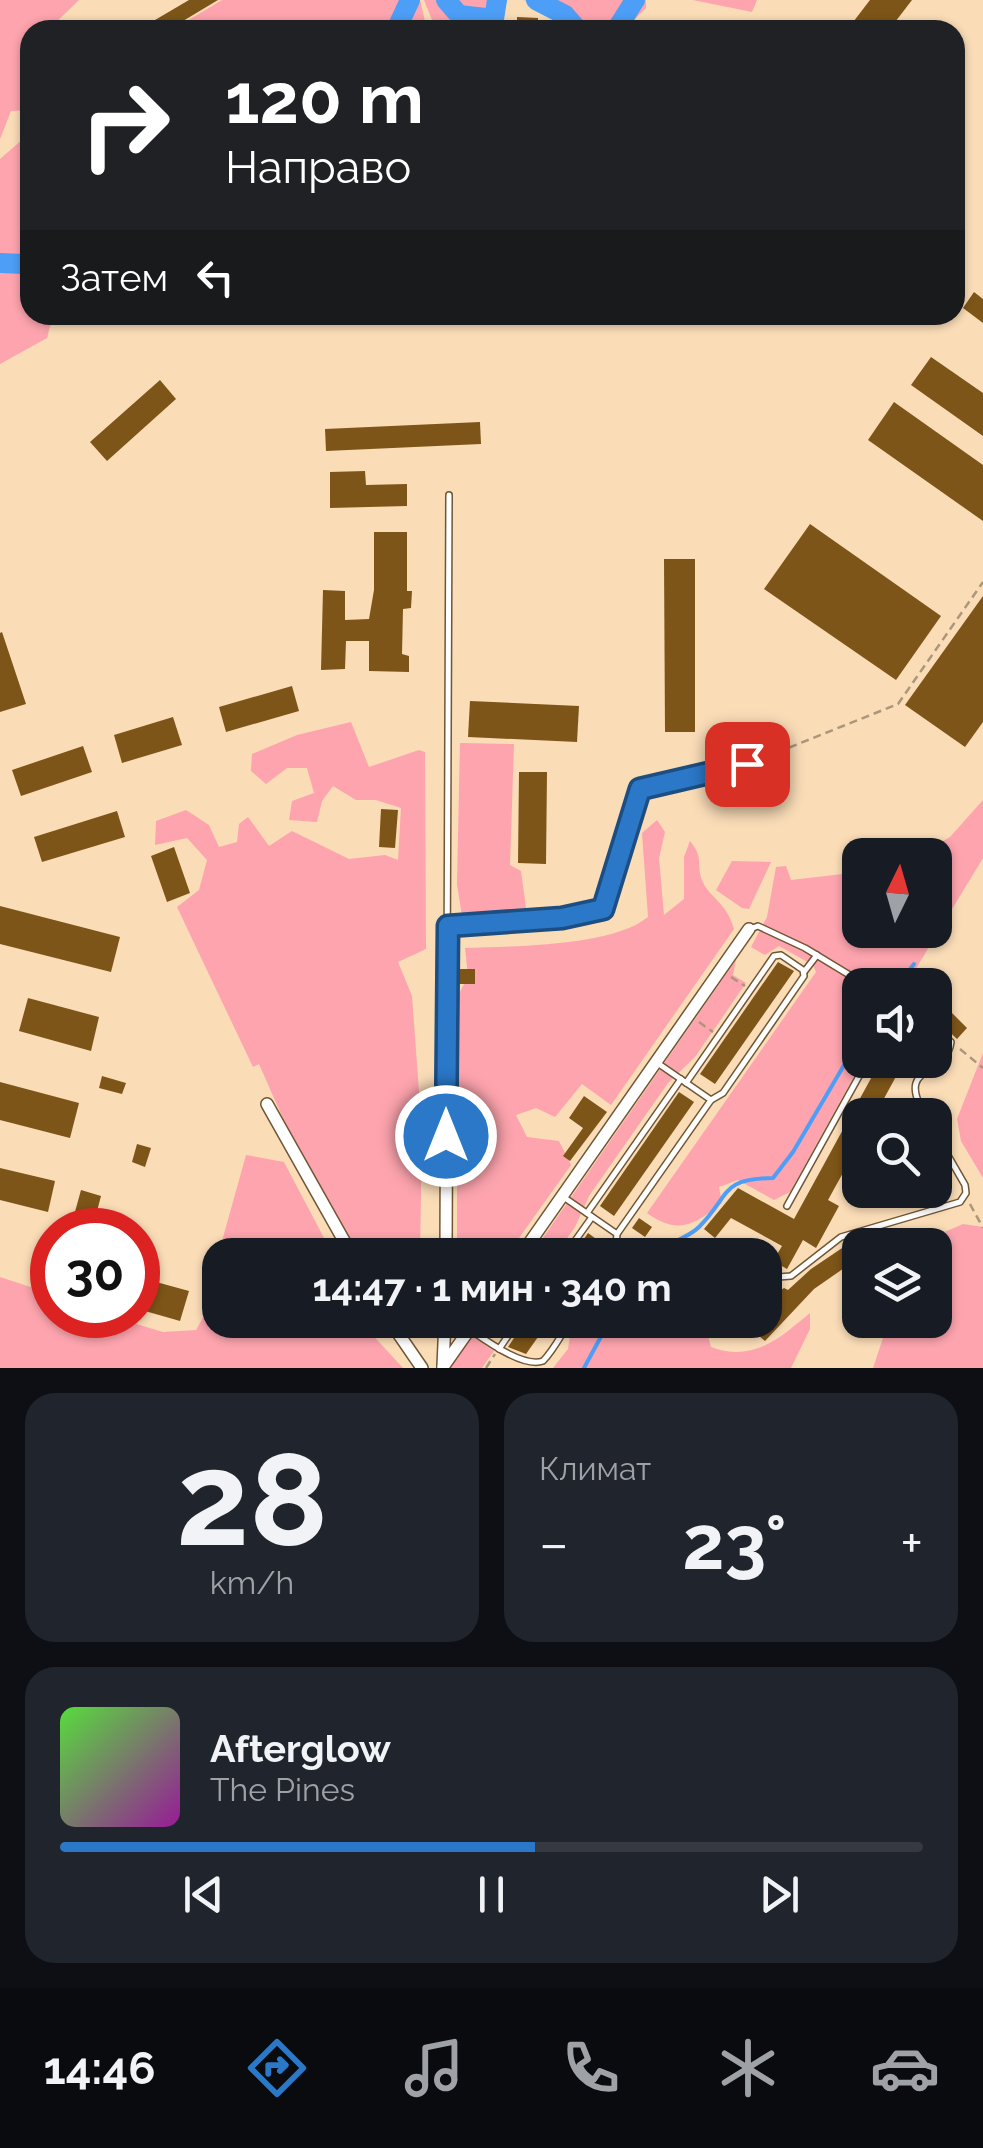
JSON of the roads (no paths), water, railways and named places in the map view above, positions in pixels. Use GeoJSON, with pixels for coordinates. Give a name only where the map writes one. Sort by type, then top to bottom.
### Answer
{"type":"FeatureCollection","features":[{"type":"Feature","properties":{"kind":"street"},"geometry":{"type":"LineString","coordinates":[[533,1238],[749,930]]}},
{"type":"Feature","properties":{"kind":"street"},"geometry":{"type":"LineString","coordinates":[[446,1238],[447,977]]}},
{"type":"Feature","properties":{"kind":"street"},"geometry":{"type":"LineString","coordinates":[[268,1104],[343,1238]]}},
{"type":"Feature","properties":{"kind":"street"},"geometry":{"type":"LineString","coordinates":[[401,1338],[422,1368]]}},
{"type":"Feature","properties":{"kind":"street"},"geometry":{"type":"LineString","coordinates":[[443,1368],[444,1338]]}},
{"type":"Feature","properties":{"kind":"street"},"geometry":{"type":"LineString","coordinates":[[443,1368],[463,1338]]}},
{"type":"Feature","properties":{"kind":"lane"},"geometry":{"type":"LineString","coordinates":[[447,977],[449,495]]}},
{"type":"Feature","properties":{"kind":"lane"},"geometry":{"type":"LineString","coordinates":[[448,926],[562,918],[603,909],[640,789],[747,764]]}},
{"type":"Feature","properties":{"kind":"lane"},"geometry":{"type":"LineString","coordinates":[[749,930],[758,926],[842,971]]}},
{"type":"Feature","properties":{"kind":"lane"},"geometry":{"type":"LineString","coordinates":[[575,1238],[683,1081],[778,954],[804,972]]}},
{"type":"Feature","properties":{"kind":"lane"},"geometry":{"type":"LineString","coordinates":[[617,1238],[817,956]]}},
{"type":"Feature","properties":{"kind":"lane"},"geometry":{"type":"LineString","coordinates":[[656,1062],[711,1100]]}},
{"type":"Feature","properties":{"kind":"lane"},"geometry":{"type":"LineString","coordinates":[[787,1206],[858,1078]]}},
{"type":"Feature","properties":{"kind":"lane"},"geometry":{"type":"LineString","coordinates":[[952,1162],[966,1193],[960,1202],[952,1204]]}},
{"type":"Feature","properties":{"kind":"lane"},"geometry":{"type":"LineString","coordinates":[[562,1196],[617,1234]]}},
{"type":"Feature","properties":{"kind":"lane"},"geometry":{"type":"LineString","coordinates":[[782,1277],[791,1276],[841,1236],[939,1208]]}},
{"type":"Feature","properties":{"kind":"lane"},"geometry":{"type":"LineString","coordinates":[[488,1338],[522,1365],[533,1367],[542,1362],[559,1338]]}},
{"type":"Feature","properties":{"kind":"lane"},"geometry":{"type":"LineString","coordinates":[[499,1349],[507,1338]]}},
{"type":"Feature","properties":{"kind":"waterway"},"geometry":{"type":"LineString","coordinates":[[401,20],[410,0]]}},
{"type":"Feature","properties":{"kind":"waterway"},"geometry":{"type":"LineString","coordinates":[[446,0],[459,15],[494,19],[497,0]]}},
{"type":"Feature","properties":{"kind":"waterway"},"geometry":{"type":"LineString","coordinates":[[536,0],[569,20]]}},
{"type":"Feature","properties":{"kind":"waterway"},"geometry":{"type":"LineString","coordinates":[[622,20],[635,0]]}},
{"type":"Feature","properties":{"kind":"waterway"},"geometry":{"type":"LineString","coordinates":[[0,263],[20,264]]}},
{"type":"Feature","properties":{"kind":"waterway"},"geometry":{"type":"LineString","coordinates":[[911,968],[914,964]]}},
{"type":"Feature","properties":{"kind":"waterway"},"geometry":{"type":"LineString","coordinates":[[680,1238],[694,1231],[734,1186],[773,1178],[793,1152],[842,1069]]}},
{"type":"Feature","properties":{"kind":"waterway"},"geometry":{"type":"LineString","coordinates":[[584,1368],[600,1338]]}}]}
